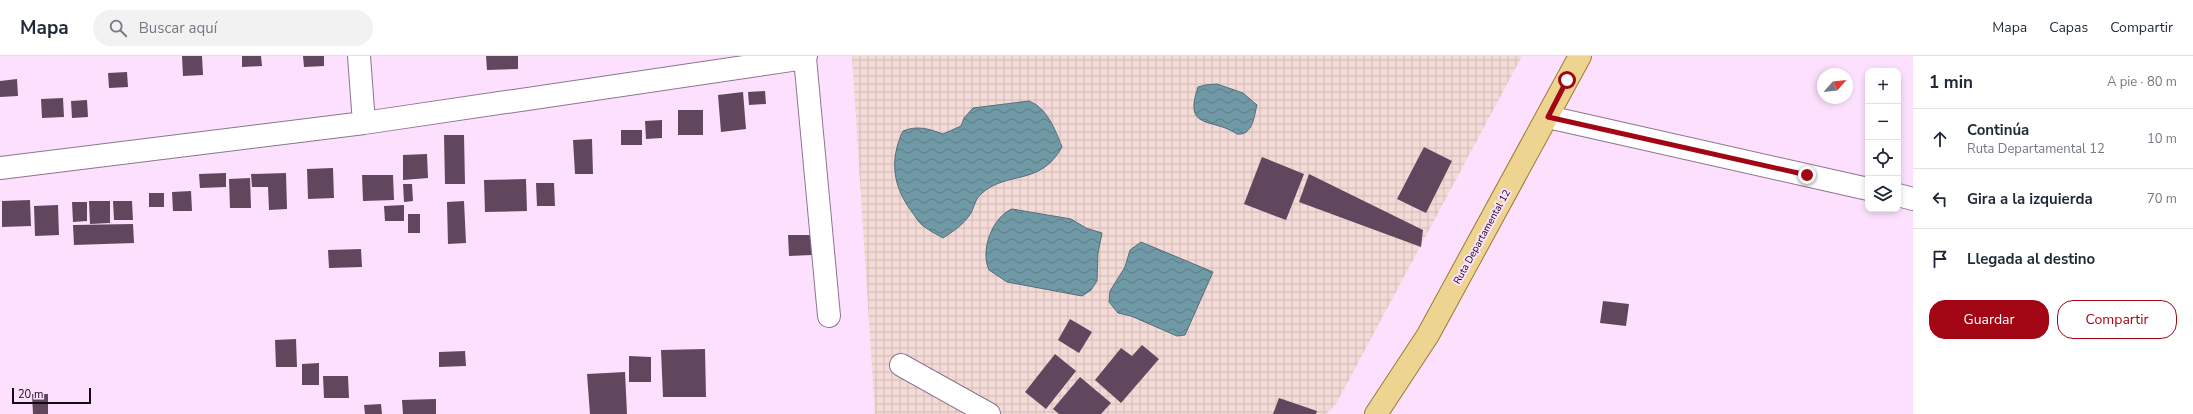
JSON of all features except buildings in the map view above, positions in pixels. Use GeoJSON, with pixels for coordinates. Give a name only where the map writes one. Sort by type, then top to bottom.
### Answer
{"type":"FeatureCollection","features":[{"type":"Feature","properties":{"kind":"main road","name":"Ruta Departamental 12"},"geometry":{"type":"LineString","coordinates":[[1376,414],[1428,336],[1580,56]]}},
{"type":"Feature","properties":{"kind":"street"},"geometry":{"type":"LineString","coordinates":[[359,56],[364,123]]}},
{"type":"Feature","properties":{"kind":"street"},"geometry":{"type":"LineString","coordinates":[[0,168],[364,123],[806,57],[828,316]]}},
{"type":"Feature","properties":{"kind":"street"},"geometry":{"type":"LineString","coordinates":[[1548,117],[1865,187]]}},
{"type":"Feature","properties":{"kind":"street"},"geometry":{"type":"LineString","coordinates":[[1901,196],[1913,199]]}},
{"type":"Feature","properties":{"kind":"street"},"geometry":{"type":"LineString","coordinates":[[901,365],[989,414]]}},
{"type":"Feature","properties":{"kind":"shaded area"},"geometry":{"type":"Polygon","coordinates":[[[852,56],[1522,56],[1336,404],[1326,414],[875,414],[852,56]]]}},
{"type":"Feature","properties":{"kind":"water"},"geometry":{"type":"Polygon","coordinates":[[[1217,84],[1243,93],[1257,105],[1254,120],[1250,129],[1246,132],[1237,134],[1228,129],[1202,121],[1197,117],[1194,111],[1194,101],[1198,87],[1217,84]]]}},
{"type":"Feature","properties":{"kind":"water"},"geometry":{"type":"Polygon","coordinates":[[[1029,101],[1035,104],[1046,114],[1062,147],[1053,160],[1044,168],[1034,173],[1002,182],[981,194],[976,200],[971,213],[965,221],[943,238],[921,224],[906,203],[897,183],[895,173],[896,152],[903,131],[919,128],[928,129],[943,134],[961,126],[964,118],[973,108],[1029,101]]]}},
{"type":"Feature","properties":{"kind":"water"},"geometry":{"type":"Polygon","coordinates":[[[1012,209],[1071,219],[1086,228],[1102,233],[1098,253],[1097,281],[1091,290],[1082,296],[1007,282],[989,270],[986,254],[990,235],[999,219],[1012,209]]]}},
{"type":"Feature","properties":{"kind":"water"},"geometry":{"type":"Polygon","coordinates":[[[1141,242],[1213,272],[1185,335],[1177,336],[1131,316],[1118,313],[1109,302],[1110,291],[1125,267],[1130,250],[1141,242]]]}},
{"type":"Feature","properties":{"kind":"route"},"geometry":{"type":"LineString","coordinates":[[1567,80],[1548,117],[1807,175]]}}]}
